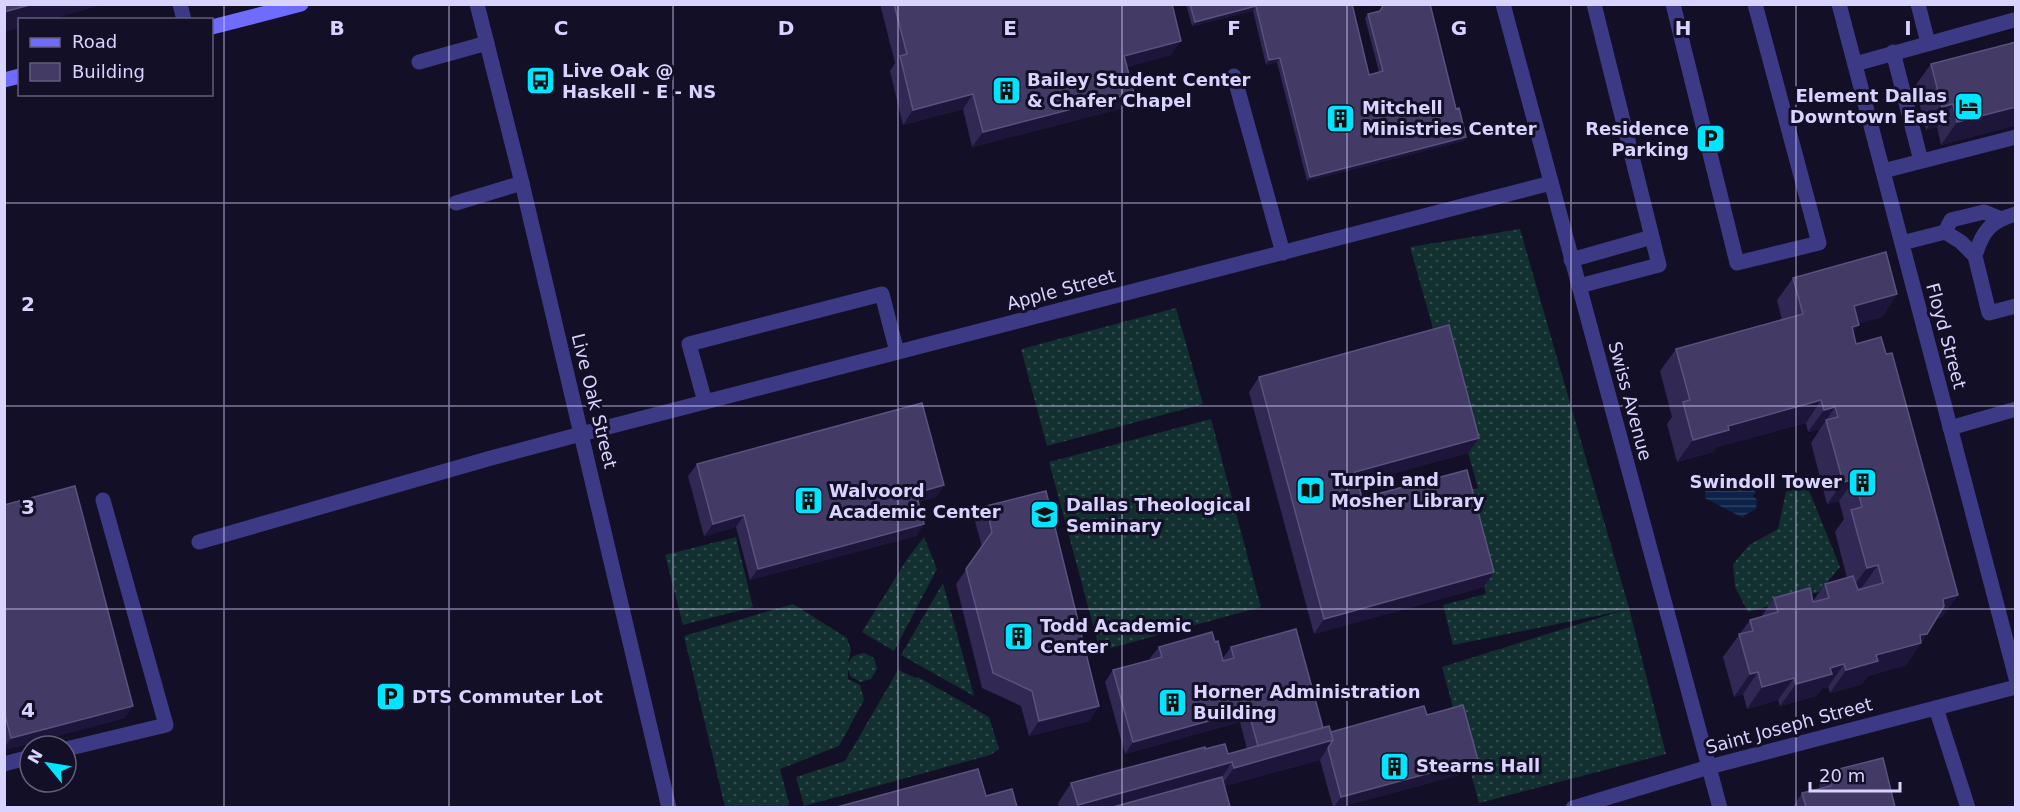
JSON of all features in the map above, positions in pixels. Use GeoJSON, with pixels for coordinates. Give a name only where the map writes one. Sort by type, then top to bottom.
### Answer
{"type":"FeatureCollection","features":[{"type":"Feature","properties":{"kind":"main road"},"geometry":{"type":"LineString","coordinates":[[213,27],[302,4]]}},
{"type":"Feature","properties":{"kind":"street","name":"Live Oak Street"},"geometry":{"type":"LineString","coordinates":[[477,4],[522,183],[669,807]]}},
{"type":"Feature","properties":{"kind":"street","name":"Swiss Avenue"},"geometry":{"type":"LineString","coordinates":[[1503,4],[1720,807]]}},
{"type":"Feature","properties":{"kind":"street"},"geometry":{"type":"LineString","coordinates":[[1579,286],[1659,265],[1593,4]]}},
{"type":"Feature","properties":{"kind":"street"},"geometry":{"type":"LineString","coordinates":[[1673,4],[1737,262],[1819,243],[1755,4]]}},
{"type":"Feature","properties":{"kind":"street","name":"Floyd Street"},"geometry":{"type":"LineString","coordinates":[[1839,4],[2016,678]]}},
{"type":"Feature","properties":{"kind":"street"},"geometry":{"type":"LineString","coordinates":[[1918,4],[1928,43]]}},
{"type":"Feature","properties":{"kind":"street"},"geometry":{"type":"LineString","coordinates":[[1855,64],[2014,20]]}},
{"type":"Feature","properties":{"kind":"street"},"geometry":{"type":"LineString","coordinates":[[419,62],[487,43]]}},
{"type":"Feature","properties":{"kind":"street"},"geometry":{"type":"LineString","coordinates":[[1893,52],[1921,161]]}},
{"type":"Feature","properties":{"kind":"street"},"geometry":{"type":"LineString","coordinates":[[1234,76],[1283,253]]}},
{"type":"Feature","properties":{"kind":"street"},"geometry":{"type":"LineString","coordinates":[[1883,171],[2016,137]]}},
{"type":"Feature","properties":{"kind":"street"},"geometry":{"type":"LineString","coordinates":[[456,203],[522,183]]}},
{"type":"Feature","properties":{"kind":"street","name":"Apple Street"},"geometry":{"type":"LineString","coordinates":[[199,542],[581,434],[1551,183]]}},
{"type":"Feature","properties":{"kind":"street"},"geometry":{"type":"LineString","coordinates":[[1945,232],[1951,220],[1984,212],[1999,218]]}},
{"type":"Feature","properties":{"kind":"street"},"geometry":{"type":"LineString","coordinates":[[2016,214],[1999,218],[1987,229],[1979,242],[1975,256],[1989,313],[2016,306]]}},
{"type":"Feature","properties":{"kind":"street"},"geometry":{"type":"LineString","coordinates":[[1902,243],[1945,232],[1975,256]]}},
{"type":"Feature","properties":{"kind":"street"},"geometry":{"type":"LineString","coordinates":[[1572,260],[1652,237]]}},
{"type":"Feature","properties":{"kind":"street"},"geometry":{"type":"LineString","coordinates":[[705,402],[689,344],[882,294],[897,352]]}},
{"type":"Feature","properties":{"kind":"street"},"geometry":{"type":"LineString","coordinates":[[1950,428],[2016,409]]}},
{"type":"Feature","properties":{"kind":"street"},"geometry":{"type":"LineString","coordinates":[[78,746],[166,724],[103,500]]}},
{"type":"Feature","properties":{"kind":"street","name":"Saint Joseph Street"},"geometry":{"type":"LineString","coordinates":[[1573,807],[1709,767],[2016,687]]}},
{"type":"Feature","properties":{"kind":"street"},"geometry":{"type":"LineString","coordinates":[[1936,708],[1968,807]]}},
{"type":"Feature","properties":{"kind":"green space"},"geometry":{"type":"Polygon","coordinates":[[[1520,229],[1629,608],[1666,754],[1479,803],[1442,667],[1621,611],[1453,645],[1443,605],[1486,594],[1459,493],[1478,488],[1410,247],[1520,229]]]}},
{"type":"Feature","properties":{"kind":"green space"},"geometry":{"type":"Polygon","coordinates":[[[1176,308],[1203,404],[1047,446],[1021,349],[1176,308]]]}},
{"type":"Feature","properties":{"kind":"green space"},"geometry":{"type":"Polygon","coordinates":[[[1211,419],[1261,607],[1100,651],[1049,462],[1211,419]]]}},
{"type":"Feature","properties":{"kind":"green space"},"geometry":{"type":"Polygon","coordinates":[[[1806,483],[1840,567],[1819,592],[1748,612],[1735,587],[1733,564],[1749,545],[1778,529],[1787,487],[1806,483]]]}},
{"type":"Feature","properties":{"kind":"green space"},"geometry":{"type":"Polygon","coordinates":[[[736,537],[753,607],[683,625],[665,555],[736,537]]]}},
{"type":"Feature","properties":{"kind":"green space"},"geometry":{"type":"Polygon","coordinates":[[[924,537],[937,569],[894,651],[862,632],[907,559],[924,537]]]}},
{"type":"Feature","properties":{"kind":"green space"},"geometry":{"type":"Polygon","coordinates":[[[943,583],[974,696],[901,655],[943,583]]]}},
{"type":"Feature","properties":{"kind":"green space"},"geometry":{"type":"Polygon","coordinates":[[[793,604],[847,638],[851,650],[848,663],[853,656],[864,653],[874,658],[877,669],[871,679],[860,682],[850,676],[848,669],[848,679],[860,685],[864,700],[839,746],[780,769],[789,803],[787,807],[725,807],[684,636],[793,604]]]}},
{"type":"Feature","properties":{"kind":"green space"},"geometry":{"type":"Polygon","coordinates":[[[898,670],[918,677],[989,717],[999,749],[990,755],[804,806],[796,777],[845,761],[898,670]]]}},
{"type":"Feature","properties":{"kind":"water"},"geometry":{"type":"Polygon","coordinates":[[[1720,473],[1756,492],[1753,496],[1757,500],[1756,509],[1743,518],[1705,498],[1706,480],[1720,473]]]}},
{"type":"Feature","properties":{"kind":"building"},"geometry":{"type":"Polygon","coordinates":[[[4,4],[33,4],[4,12],[4,4]]]}},
{"type":"Feature","properties":{"kind":"building","name":"Bailey Student Center & Chafer Chapel"},"geometry":{"type":"Polygon","coordinates":[[[894,4],[1172,4],[1181,41],[1124,56],[1134,93],[983,132],[973,94],[913,110],[900,56],[907,54],[894,4]]]}},
{"type":"Feature","properties":{"kind":"building","name":"Mitchell Ministries Center"},"geometry":{"type":"Polygon","coordinates":[[[1190,4],[1352,4],[1369,75],[1383,71],[1368,14],[1380,11],[1384,4],[1430,4],[1456,109],[1459,108],[1466,137],[1310,177],[1280,58],[1269,60],[1256,6],[1195,22],[1190,4]]]}},
{"type":"Feature","properties":{"kind":"building"},"geometry":{"type":"Polygon","coordinates":[[[2016,42],[2016,107],[1957,122],[1953,104],[1942,107],[1931,64],[2016,42]]]}},
{"type":"Feature","properties":{"kind":"building","name":"Swindoll Tower"},"geometry":{"type":"Polygon","coordinates":[[[1886,252],[1897,294],[1854,306],[1859,325],[1852,327],[1856,344],[1881,337],[1886,354],[1892,353],[1958,595],[1943,599],[1944,606],[1927,634],[1920,635],[1921,643],[1876,655],[1878,661],[1846,670],[1844,664],[1830,668],[1832,674],[1796,684],[1794,678],[1762,687],[1758,672],[1750,674],[1739,634],[1753,631],[1750,620],[1778,612],[1774,598],[1810,588],[1813,602],[1829,598],[1825,584],[1853,576],[1858,590],[1883,583],[1878,565],[1867,568],[1851,510],[1862,507],[1855,479],[1843,482],[1826,420],[1838,417],[1835,407],[1824,410],[1821,400],[1728,426],[1729,430],[1693,440],[1683,402],[1690,400],[1676,349],[1803,314],[1793,278],[1886,252]]]}},
{"type":"Feature","properties":{"kind":"building","name":"Turpin and Mosher Library"},"geometry":{"type":"Polygon","coordinates":[[[1449,325],[1479,438],[1355,472],[1362,498],[1467,470],[1494,572],[1324,619],[1259,377],[1449,325]]]}},
{"type":"Feature","properties":{"kind":"building","name":"Walvoord Academic Center"},"geometry":{"type":"Polygon","coordinates":[[[922,403],[944,485],[916,493],[924,524],[758,569],[744,515],[713,524],[697,464],[922,403]]]}},
{"type":"Feature","properties":{"kind":"building"},"geometry":{"type":"Polygon","coordinates":[[[75,486],[133,706],[26,734],[18,734],[18,736],[11,738],[4,711],[4,505],[75,486]]]}},
{"type":"Feature","properties":{"kind":"building","name":"Todd Academic Center"},"geometry":{"type":"Polygon","coordinates":[[[1046,491],[1099,706],[1039,721],[1032,691],[993,673],[966,569],[992,532],[986,506],[1046,491]]]}},
{"type":"Feature","properties":{"kind":"building"},"geometry":{"type":"Polygon","coordinates":[[[1296,629],[1323,728],[1258,746],[1248,710],[1133,742],[1113,670],[1162,657],[1159,647],[1212,632],[1215,642],[1218,641],[1223,661],[1234,658],[1231,647],[1296,629]]]}},
{"type":"Feature","properties":{"kind":"building","name":"Stearns Hall"},"geometry":{"type":"Polygon","coordinates":[[[1463,705],[1478,760],[1341,797],[1328,748],[1333,740],[1331,732],[1424,706],[1427,715],[1463,705]]]}},
{"type":"Feature","properties":{"kind":"building"},"geometry":{"type":"Polygon","coordinates":[[[1329,726],[1333,740],[1234,768],[1232,762],[1078,805],[1071,783],[1205,747],[1205,749],[1225,744],[1228,754],[1329,726]]]}},
{"type":"Feature","properties":{"kind":"building"},"geometry":{"type":"Polygon","coordinates":[[[1883,758],[1895,807],[1806,807],[1802,793],[1831,786],[1827,772],[1883,758]]]}},
{"type":"Feature","properties":{"kind":"building"},"geometry":{"type":"Polygon","coordinates":[[[978,769],[986,796],[1012,789],[1017,807],[837,807],[978,769]]]}},
{"type":"Feature","properties":{"kind":"building"},"geometry":{"type":"Polygon","coordinates":[[[1222,777],[1230,807],[1113,807],[1222,777]]]}},
{"type":"Feature","properties":{"kind":"place","name":"Live Oak @ Haskell - E - NS"},"geometry":{"type":"Point","coordinates":[541,81]}},
{"type":"Feature","properties":{"kind":"place","name":"Bailey Student Center & Chafer Chapel"},"geometry":{"type":"Point","coordinates":[1006,90]}},
{"type":"Feature","properties":{"kind":"place","name":"Element Dallas Downtown East"},"geometry":{"type":"Point","coordinates":[1968,106]}},
{"type":"Feature","properties":{"kind":"place","name":"Mitchell Ministries Center"},"geometry":{"type":"Point","coordinates":[1341,118]}},
{"type":"Feature","properties":{"kind":"place","name":"Residence Parking"},"geometry":{"type":"Point","coordinates":[1710,139]}},
{"type":"Feature","properties":{"kind":"place","name":"Swindoll Tower"},"geometry":{"type":"Point","coordinates":[1863,482]}},
{"type":"Feature","properties":{"kind":"place","name":"Turpin and Mosher Library"},"geometry":{"type":"Point","coordinates":[1310,490]}},
{"type":"Feature","properties":{"kind":"place","name":"Walvoord Academic Center"},"geometry":{"type":"Point","coordinates":[808,501]}},
{"type":"Feature","properties":{"kind":"place","name":"Dallas Theological Seminary"},"geometry":{"type":"Point","coordinates":[1045,515]}},
{"type":"Feature","properties":{"kind":"place","name":"Todd Academic Center"},"geometry":{"type":"Point","coordinates":[1019,636]}},
{"type":"Feature","properties":{"kind":"place","name":"DTS Commuter Lot"},"geometry":{"type":"Point","coordinates":[391,697]}},
{"type":"Feature","properties":{"kind":"place","name":"Horner Administration Building"},"geometry":{"type":"Point","coordinates":[1172,702]}},
{"type":"Feature","properties":{"kind":"place","name":"Stearns Hall"},"geometry":{"type":"Point","coordinates":[1395,766]}}]}
